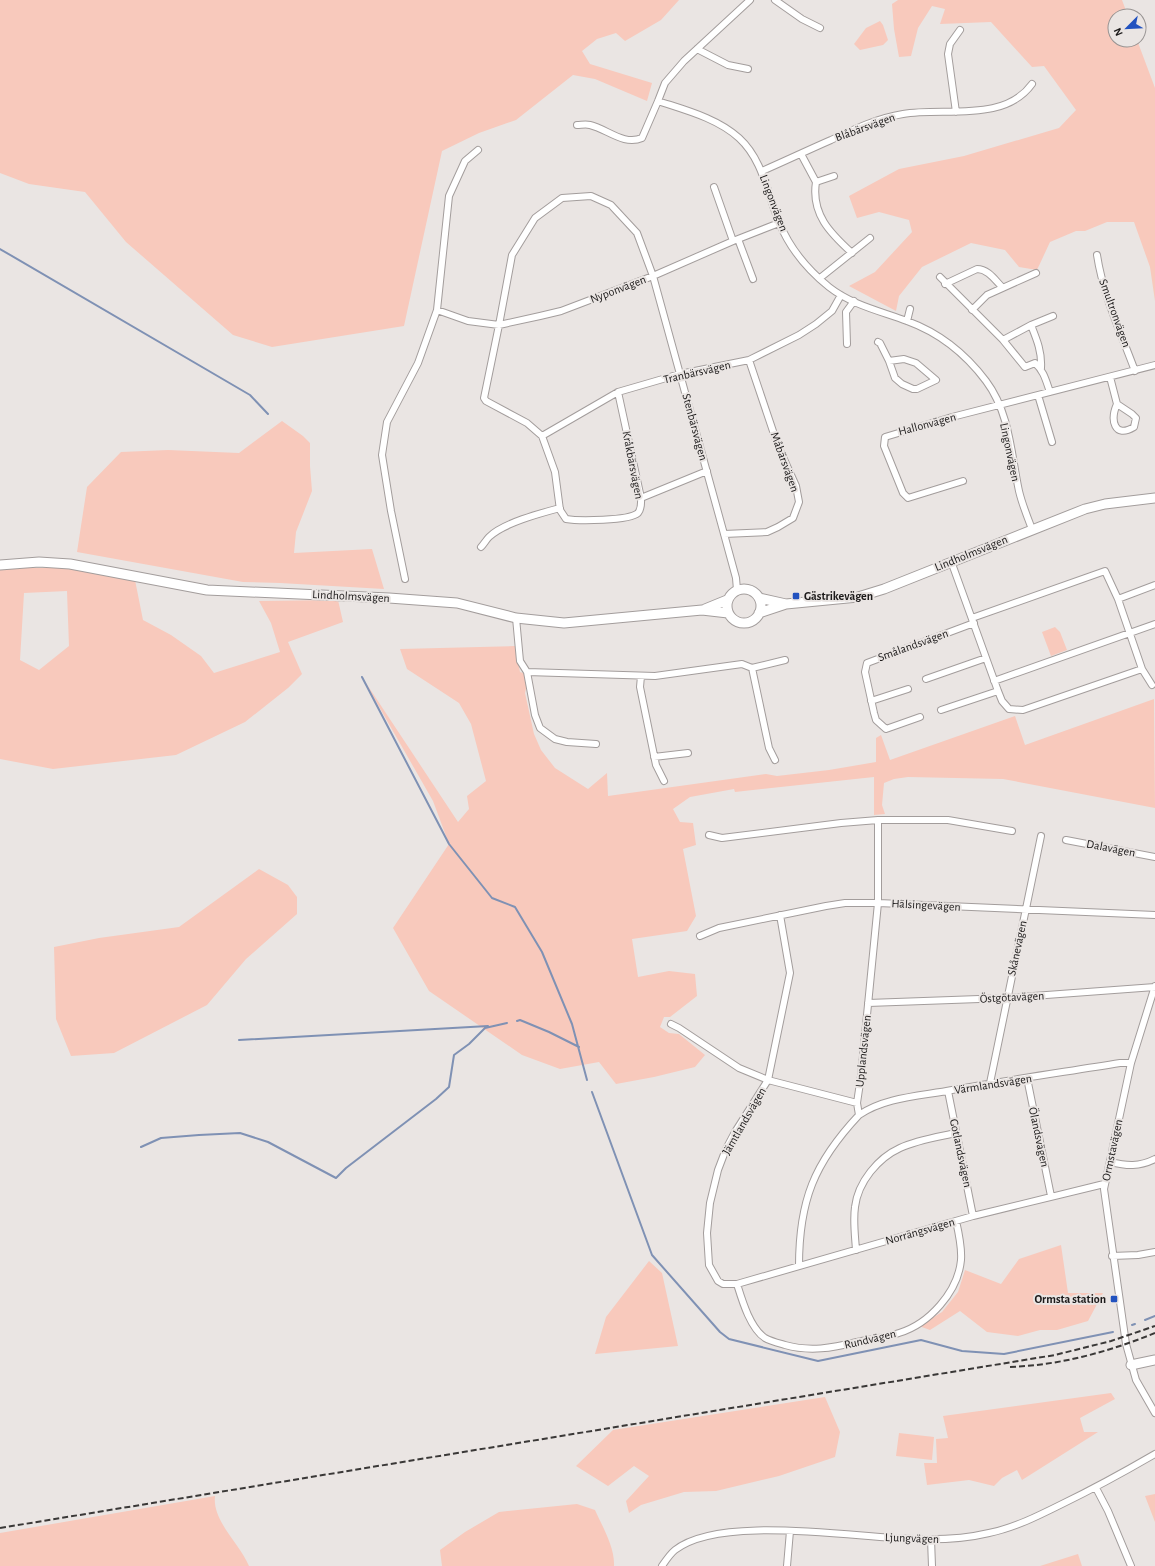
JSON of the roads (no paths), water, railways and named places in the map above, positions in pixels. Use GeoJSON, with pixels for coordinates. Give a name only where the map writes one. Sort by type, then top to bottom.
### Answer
{"type":"FeatureCollection","features":[{"type":"Feature","properties":{"kind":"main road","name":"Lindholmsvägen"},"geometry":{"type":"LineString","coordinates":[[0,564],[39,562],[70,564],[207,590],[389,598],[457,604],[516,618],[564,623],[702,610],[728,613],[733,619],[741,623],[750,622],[759,613],[786,604],[858,597],[884,589],[951,561],[1085,509],[1105,504],[1155,498]]}},
{"type":"Feature","properties":{"kind":"main road","name":"Lindholmsvägen"},"geometry":{"type":"LineString","coordinates":[[702,610],[727,600],[732,594],[740,589],[754,592],[759,598],[786,604]]}},
{"type":"Feature","properties":{"kind":"main road"},"geometry":{"type":"LineString","coordinates":[[759,598],[761,606],[759,613]]}},
{"type":"Feature","properties":{"kind":"main road"},"geometry":{"type":"LineString","coordinates":[[727,600],[728,613]]}},
{"type":"Feature","properties":{"kind":"main road"},"geometry":{"type":"LineString","coordinates":[[1131,1366],[1155,1360]]}},
{"type":"Feature","properties":{"kind":"street"},"geometry":{"type":"LineString","coordinates":[[577,125],[590,125],[624,139],[635,141],[642,138],[665,83],[684,61],[750,0]]}},
{"type":"Feature","properties":{"kind":"street"},"geometry":{"type":"LineString","coordinates":[[775,0],[802,19],[820,28]]}},
{"type":"Feature","properties":{"kind":"street"},"geometry":{"type":"LineString","coordinates":[[956,112],[948,54],[950,44],[960,30]]}},
{"type":"Feature","properties":{"kind":"street"},"geometry":{"type":"LineString","coordinates":[[697,49],[728,65],[748,69]]}},
{"type":"Feature","properties":{"kind":"street","name":"Blåbärsvägen"},"geometry":{"type":"LineString","coordinates":[[762,171],[857,128],[887,117],[904,113],[956,112],[999,106],[1014,101],[1026,94],[1032,84]]}},
{"type":"Feature","properties":{"kind":"street","name":"Lingonvägen"},"geometry":{"type":"LineString","coordinates":[[658,101],[708,119],[732,132],[751,152],[762,171],[779,223],[798,256],[820,278],[841,295],[854,302],[931,331],[950,343],[968,359],[986,382],[1006,425],[1012,448],[1019,493],[1032,529]]}},
{"type":"Feature","properties":{"kind":"street"},"geometry":{"type":"LineString","coordinates":[[405,579],[391,511],[382,455],[387,422],[418,363],[437,310],[449,196],[465,161],[478,150]]}},
{"type":"Feature","properties":{"kind":"street"},"geometry":{"type":"LineString","coordinates":[[801,154],[816,182],[815,199],[822,219],[836,238],[852,253]]}},
{"type":"Feature","properties":{"kind":"street"},"geometry":{"type":"LineString","coordinates":[[816,182],[834,176]]}},
{"type":"Feature","properties":{"kind":"street"},"geometry":{"type":"LineString","coordinates":[[714,188],[753,279]]}},
{"type":"Feature","properties":{"kind":"street","name":"Stenbärsvägen"},"geometry":{"type":"LineString","coordinates":[[542,436],[527,423],[486,402],[484,398],[512,255],[535,218],[562,198],[591,196],[611,205],[637,233],[652,276],[740,589]]}},
{"type":"Feature","properties":{"kind":"street","name":"Nyponvägen"},"geometry":{"type":"LineString","coordinates":[[499,325],[561,311],[652,276],[735,240],[779,223]]}},
{"type":"Feature","properties":{"kind":"street"},"geometry":{"type":"LineString","coordinates":[[820,278],[870,238]]}},
{"type":"Feature","properties":{"kind":"street","name":"Smultronvägen"},"geometry":{"type":"LineString","coordinates":[[1097,255],[1100,272],[1106,291],[1135,371]]}},
{"type":"Feature","properties":{"kind":"street"},"geometry":{"type":"LineString","coordinates":[[945,284],[977,269],[981,269],[988,273],[1002,287]]}},
{"type":"Feature","properties":{"kind":"street"},"geometry":{"type":"LineString","coordinates":[[972,310],[987,295],[1036,273]]}},
{"type":"Feature","properties":{"kind":"street"},"geometry":{"type":"LineString","coordinates":[[940,277],[945,284],[1003,340],[1025,367],[1035,363],[1042,370]]}},
{"type":"Feature","properties":{"kind":"street","name":"Tranbärsvägen"},"geometry":{"type":"LineString","coordinates":[[542,436],[618,392],[680,374],[749,360],[799,335],[816,324],[832,311],[841,295]]}},
{"type":"Feature","properties":{"kind":"street"},"geometry":{"type":"LineString","coordinates":[[846,344],[846,312],[854,302]]}},
{"type":"Feature","properties":{"kind":"street"},"geometry":{"type":"LineString","coordinates":[[907,321],[910,309]]}},
{"type":"Feature","properties":{"kind":"street"},"geometry":{"type":"LineString","coordinates":[[437,310],[468,320],[499,325]]}},
{"type":"Feature","properties":{"kind":"street"},"geometry":{"type":"LineString","coordinates":[[1003,340],[1031,325],[1053,316]]}},
{"type":"Feature","properties":{"kind":"street"},"geometry":{"type":"LineString","coordinates":[[1031,325],[1039,343],[1042,358],[1042,370],[1050,392]]}},
{"type":"Feature","properties":{"kind":"street"},"geometry":{"type":"LineString","coordinates":[[878,342],[880,343],[895,378],[902,384],[913,389],[917,389],[936,380],[916,363],[904,359],[888,361]]}},
{"type":"Feature","properties":{"kind":"street","name":"Måbärsvägen"},"geometry":{"type":"LineString","coordinates":[[724,534],[767,532],[778,528],[793,518],[799,502],[796,486],[778,446],[749,360]]}},
{"type":"Feature","properties":{"kind":"street"},"geometry":{"type":"LineString","coordinates":[[998,405],[1155,365]]}},
{"type":"Feature","properties":{"kind":"street"},"geometry":{"type":"LineString","coordinates":[[1110,377],[1117,404],[1113,412],[1115,426],[1118,430],[1129,430],[1134,427],[1136,418],[1117,404]]}},
{"type":"Feature","properties":{"kind":"street","name":"Kråkbärsvägen"},"geometry":{"type":"LineString","coordinates":[[560,508],[566,519],[575,521],[624,518],[637,513],[641,507],[641,498],[618,392]]}},
{"type":"Feature","properties":{"kind":"street"},"geometry":{"type":"LineString","coordinates":[[1038,395],[1052,442]]}},
{"type":"Feature","properties":{"kind":"street","name":"Hallonvägen"},"geometry":{"type":"LineString","coordinates":[[964,481],[908,498],[903,493],[884,446],[884,437],[910,428],[998,405]]}},
{"type":"Feature","properties":{"kind":"street"},"geometry":{"type":"LineString","coordinates":[[481,547],[490,536],[501,530],[528,517],[560,508],[555,472],[542,436]]}},
{"type":"Feature","properties":{"kind":"street"},"geometry":{"type":"LineString","coordinates":[[641,498],[707,471]]}},
{"type":"Feature","properties":{"kind":"street"},"geometry":{"type":"LineString","coordinates":[[951,561],[994,681],[1002,701],[1009,709],[1023,710],[1142,668]]}},
{"type":"Feature","properties":{"kind":"street"},"geometry":{"type":"LineString","coordinates":[[973,620],[1105,571],[1118,599],[1142,668],[1152,685]]}},
{"type":"Feature","properties":{"kind":"street"},"geometry":{"type":"LineString","coordinates":[[1118,599],[1155,585]]}},
{"type":"Feature","properties":{"kind":"street"},"geometry":{"type":"LineString","coordinates":[[516,618],[520,660],[527,672],[535,716],[540,728],[555,739],[567,742],[596,744]]}},
{"type":"Feature","properties":{"kind":"street","name":"Smålandsvägen"},"geometry":{"type":"LineString","coordinates":[[920,717],[886,729],[876,720],[864,672],[867,663],[973,620]]}},
{"type":"Feature","properties":{"kind":"street"},"geometry":{"type":"LineString","coordinates":[[994,681],[1155,624]]}},
{"type":"Feature","properties":{"kind":"street"},"geometry":{"type":"LineString","coordinates":[[926,679],[986,658]]}},
{"type":"Feature","properties":{"kind":"street"},"geometry":{"type":"LineString","coordinates":[[527,672],[655,676],[742,664],[752,668],[785,660]]}},
{"type":"Feature","properties":{"kind":"street"},"geometry":{"type":"LineString","coordinates":[[752,668],[769,748],[775,760]]}},
{"type":"Feature","properties":{"kind":"street"},"geometry":{"type":"LineString","coordinates":[[641,676],[640,687],[654,757],[656,766],[664,781]]}},
{"type":"Feature","properties":{"kind":"street"},"geometry":{"type":"LineString","coordinates":[[871,701],[908,689]]}},
{"type":"Feature","properties":{"kind":"street"},"geometry":{"type":"LineString","coordinates":[[941,710],[998,691]]}},
{"type":"Feature","properties":{"kind":"street"},"geometry":{"type":"LineString","coordinates":[[654,757],[688,753]]}},
{"type":"Feature","properties":{"kind":"street"},"geometry":{"type":"LineString","coordinates":[[709,836],[722,838],[841,822],[878,820],[948,820],[1012,831]]}},
{"type":"Feature","properties":{"kind":"street","name":"Upplandsvägen"},"geometry":{"type":"LineString","coordinates":[[859,1115],[857,1103],[862,1076],[878,903],[878,820]]}},
{"type":"Feature","properties":{"kind":"street","name":"Skånevägen"},"geometry":{"type":"LineString","coordinates":[[990,1083],[1041,836]]}},
{"type":"Feature","properties":{"kind":"street","name":"Dalavägen"},"geometry":{"type":"LineString","coordinates":[[1066,840],[1155,857]]}},
{"type":"Feature","properties":{"kind":"street","name":"Hälsingevägen"},"geometry":{"type":"LineString","coordinates":[[700,936],[719,928],[845,903],[878,903],[1155,916]]}},
{"type":"Feature","properties":{"kind":"street","name":"Jämtlandsvägen"},"geometry":{"type":"LineString","coordinates":[[737,1284],[723,1284],[718,1281],[709,1265],[707,1233],[710,1202],[714,1181],[726,1149],[768,1080],[790,973],[780,915]]}},
{"type":"Feature","properties":{"kind":"street","name":"Östgötavägen"},"geometry":{"type":"LineString","coordinates":[[868,1003],[1007,998],[1155,986]]}},
{"type":"Feature","properties":{"kind":"street","name":"Ormstavägen"},"geometry":{"type":"LineString","coordinates":[[1155,986],[1131,1063],[1104,1184],[1112,1256],[1124,1337],[1131,1366],[1138,1384],[1155,1413]]}},
{"type":"Feature","properties":{"kind":"street"},"geometry":{"type":"LineString","coordinates":[[671,1024],[680,1028],[739,1068],[768,1080],[857,1103]]}},
{"type":"Feature","properties":{"kind":"street","name":"Värmlandsvägen"},"geometry":{"type":"LineString","coordinates":[[859,1115],[882,1103],[990,1083],[1120,1063],[1131,1063]]}},
{"type":"Feature","properties":{"kind":"street","name":"Ölandsvägen"},"geometry":{"type":"LineString","coordinates":[[1027,1078],[1051,1196]]}},
{"type":"Feature","properties":{"kind":"street","name":"Gotlandsvägen"},"geometry":{"type":"LineString","coordinates":[[948,1091],[973,1216]]}},
{"type":"Feature","properties":{"kind":"street"},"geometry":{"type":"LineString","coordinates":[[799,1266],[800,1228],[805,1202],[815,1176],[840,1136],[859,1115]]}},
{"type":"Feature","properties":{"kind":"street"},"geometry":{"type":"LineString","coordinates":[[856,1250],[854,1227],[855,1205],[860,1190],[873,1169],[881,1160],[900,1148],[956,1133]]}},
{"type":"Feature","properties":{"kind":"street"},"geometry":{"type":"LineString","coordinates":[[1110,1162],[1138,1166],[1155,1160]]}},
{"type":"Feature","properties":{"kind":"street","name":"Norrängsvägen"},"geometry":{"type":"LineString","coordinates":[[737,1284],[973,1216],[1104,1184]]}},
{"type":"Feature","properties":{"kind":"street","name":"Rundvägen"},"geometry":{"type":"LineString","coordinates":[[737,1284],[742,1301],[759,1332],[764,1337],[780,1344],[796,1348],[832,1348],[899,1333],[914,1327],[927,1317],[947,1296],[954,1283],[960,1262],[961,1250],[956,1221]]}},
{"type":"Feature","properties":{"kind":"street"},"geometry":{"type":"LineString","coordinates":[[1112,1256],[1138,1255],[1155,1252]]}},
{"type":"Feature","properties":{"kind":"street","name":"Ljungvägen"},"geometry":{"type":"LineString","coordinates":[[662,1566],[675,1550],[697,1539],[738,1532],[768,1530],[931,1540],[972,1536],[1004,1529],[1033,1518],[1096,1488],[1155,1454]]}},
{"type":"Feature","properties":{"kind":"street"},"geometry":{"type":"LineString","coordinates":[[1096,1488],[1108,1511],[1131,1566]]}},
{"type":"Feature","properties":{"kind":"street"},"geometry":{"type":"LineString","coordinates":[[787,1566],[790,1531]]}},
{"type":"Feature","properties":{"kind":"street"},"geometry":{"type":"LineString","coordinates":[[931,1540],[932,1566]]}},
{"type":"Feature","properties":{"kind":"waterway"},"geometry":{"type":"LineString","coordinates":[[0,249],[250,395],[268,414]]}},
{"type":"Feature","properties":{"kind":"waterway"},"geometry":{"type":"LineString","coordinates":[[362,677],[449,844],[492,898],[515,907],[542,952],[572,1024],[587,1080]]}},
{"type":"Feature","properties":{"kind":"waterway"},"geometry":{"type":"LineString","coordinates":[[517,1021],[520,1020],[549,1032],[579,1047]]}},
{"type":"Feature","properties":{"kind":"waterway"},"geometry":{"type":"LineString","coordinates":[[141,1147],[161,1138],[240,1133],[268,1142],[336,1178],[346,1168],[436,1099],[449,1087],[454,1055],[469,1044],[485,1028],[507,1023]]}},
{"type":"Feature","properties":{"kind":"waterway"},"geometry":{"type":"LineString","coordinates":[[239,1040],[488,1026]]}},
{"type":"Feature","properties":{"kind":"waterway"},"geometry":{"type":"LineString","coordinates":[[592,1092],[652,1255],[720,1332],[729,1339],[818,1361],[921,1340],[962,1351],[1004,1354],[1113,1332]]}},
{"type":"Feature","properties":{"kind":"waterway"},"geometry":{"type":"LineString","coordinates":[[1145,1320],[1155,1316]]}},
{"type":"Feature","properties":{"kind":"railway"},"geometry":{"type":"LineString","coordinates":[[0,1528],[1055,1355],[1111,1341],[1155,1326]]}},
{"type":"Feature","properties":{"kind":"railway"},"geometry":{"type":"LineString","coordinates":[[1010,1367],[1048,1364],[1102,1352],[1155,1333]]}},
{"type":"Feature","properties":{"kind":"place","name":"Gästrikevägen"},"geometry":{"type":"Point","coordinates":[796,596]}},
{"type":"Feature","properties":{"kind":"place","name":"Ormsta station"},"geometry":{"type":"Point","coordinates":[1114,1299]}}]}
